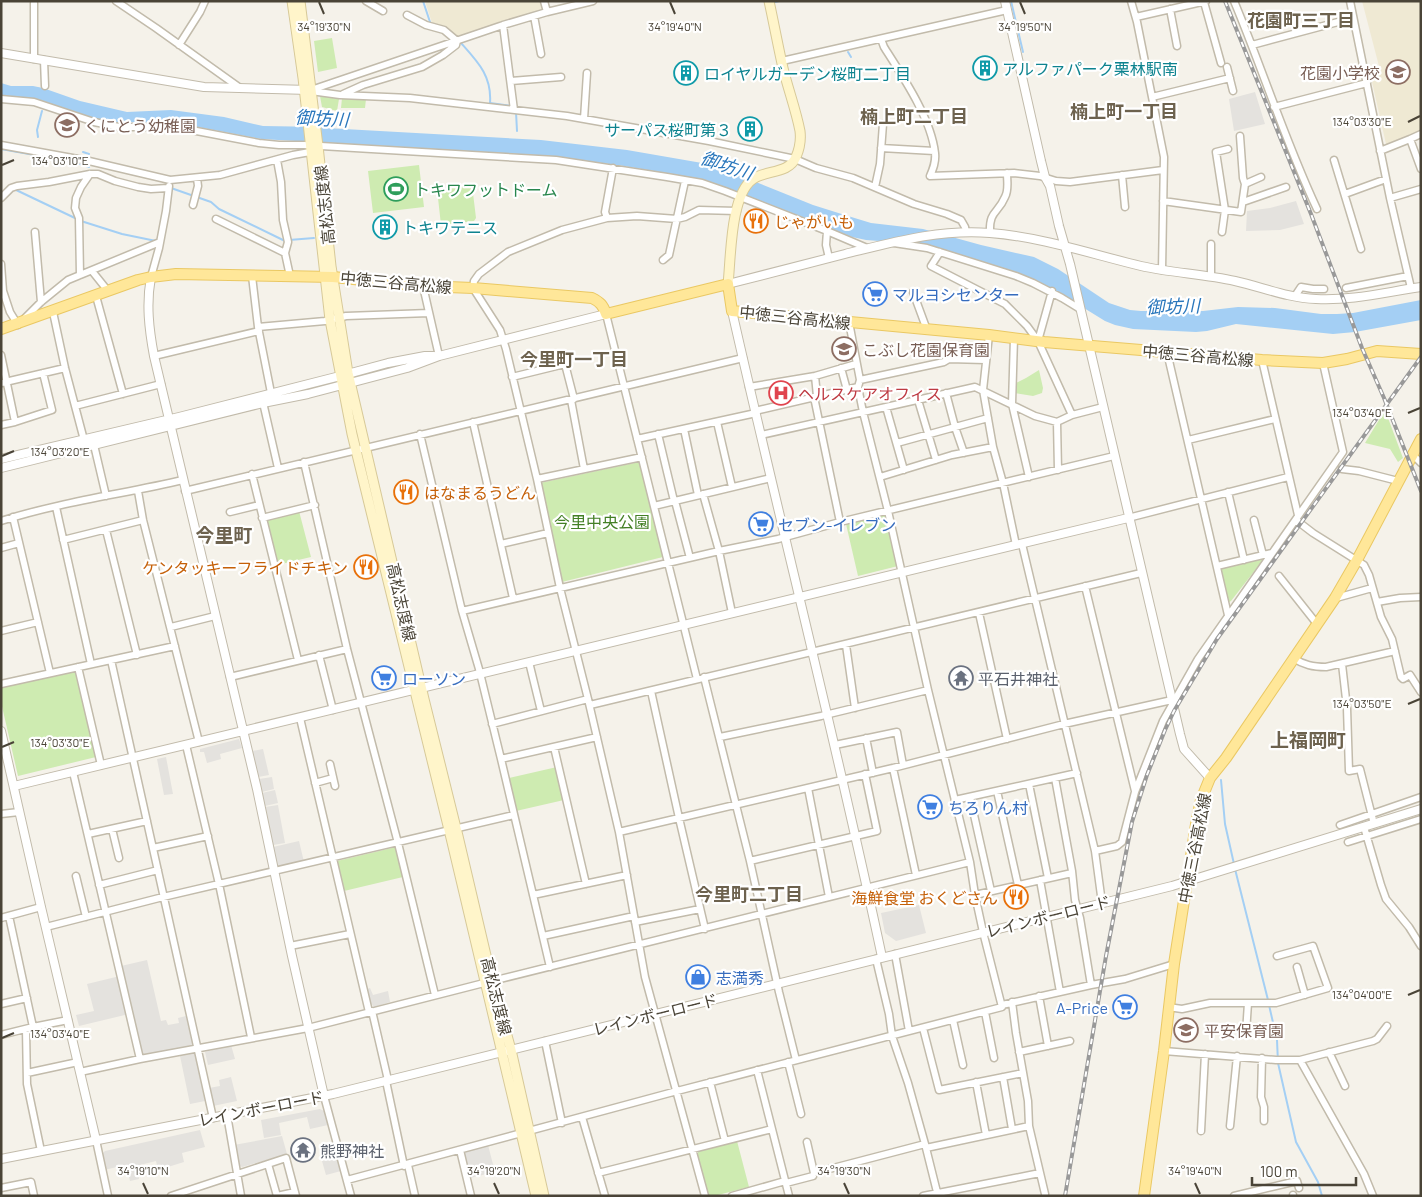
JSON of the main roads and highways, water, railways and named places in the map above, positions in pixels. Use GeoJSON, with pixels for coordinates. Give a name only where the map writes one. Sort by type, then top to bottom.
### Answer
{"type":"FeatureCollection","features":[{"type":"Feature","properties":{"kind":"main road","name":"高松志度線"},"geometry":{"type":"LineString","coordinates":[[292,1],[307,90],[334,319],[345,379],[453,830],[488,982],[501,1052],[544,1196]]}},
{"type":"Feature","properties":{"kind":"main road","name":"高松志度線"},"geometry":{"type":"LineString","coordinates":[[300,1],[307,90]]}},
{"type":"Feature","properties":{"kind":"main road"},"geometry":{"type":"LineString","coordinates":[[728,284],[732,236],[741,196],[751,181],[766,173],[788,167],[795,159],[799,144],[800,133],[769,1]]}},
{"type":"Feature","properties":{"kind":"main road","name":"中徳三谷高松線"},"geometry":{"type":"LineString","coordinates":[[1,329],[150,277],[176,274],[328,276],[423,286],[473,288],[592,298],[603,305],[606,314],[728,284],[732,311],[1038,341],[1262,360],[1323,362],[1347,359],[1377,351],[1421,354]]}},
{"type":"Feature","properties":{"kind":"main road","name":"中徳三谷高松線"},"geometry":{"type":"LineString","coordinates":[[1144,1196],[1174,964],[1201,800],[1210,778],[1226,758],[1292,658],[1335,598],[1421,440]]}},
{"type":"Feature","properties":{"kind":"main road","name":"高松志度線"},"geometry":{"type":"LineString","coordinates":[[488,982],[511,1050],[536,1196]]}},
{"type":"Feature","properties":{"kind":"water"},"geometry":{"type":"Polygon","coordinates":[[[1,83],[11,86],[43,88],[80,101],[127,112],[171,110],[224,117],[263,126],[324,127],[541,140],[627,150],[702,163],[741,176],[813,205],[871,223],[923,229],[1034,257],[1058,269],[1109,303],[1130,310],[1203,311],[1238,307],[1275,308],[1321,314],[1337,314],[1353,313],[1421,300],[1421,320],[1333,334],[1236,324],[1196,332],[1133,329],[1105,321],[1058,292],[1023,276],[892,242],[852,237],[700,179],[624,166],[517,154],[261,139],[187,125],[116,122],[1,97],[1,83]]]}},
{"type":"Feature","properties":{"kind":"waterway"},"geometry":{"type":"LineString","coordinates":[[423,1],[431,25]]}},
{"type":"Feature","properties":{"kind":"waterway"},"geometry":{"type":"LineString","coordinates":[[775,2],[779,1]]}},
{"type":"Feature","properties":{"kind":"waterway"},"geometry":{"type":"LineString","coordinates":[[1011,1],[1023,52]]}},
{"type":"Feature","properties":{"kind":"waterway"},"geometry":{"type":"LineString","coordinates":[[461,43],[483,70],[489,85],[490,103],[512,106]]}},
{"type":"Feature","properties":{"kind":"waterway"},"geometry":{"type":"LineString","coordinates":[[848,52],[851,57]]}},
{"type":"Feature","properties":{"kind":"waterway"},"geometry":{"type":"LineString","coordinates":[[38,137],[37,130],[42,111]]}},
{"type":"Feature","properties":{"kind":"waterway"},"geometry":{"type":"LineString","coordinates":[[516,112],[517,131]]}},
{"type":"Feature","properties":{"kind":"waterway"},"geometry":{"type":"LineString","coordinates":[[1,149],[89,166]]}},
{"type":"Feature","properties":{"kind":"waterway"},"geometry":{"type":"LineString","coordinates":[[83,152],[89,154]]}},
{"type":"Feature","properties":{"kind":"waterway"},"geometry":{"type":"LineString","coordinates":[[171,188],[211,202],[219,209],[285,241]]}},
{"type":"Feature","properties":{"kind":"waterway"},"geometry":{"type":"LineString","coordinates":[[14,189],[77,219]]}},
{"type":"Feature","properties":{"kind":"waterway"},"geometry":{"type":"LineString","coordinates":[[81,221],[122,234],[156,241]]}},
{"type":"Feature","properties":{"kind":"waterway"},"geometry":{"type":"LineString","coordinates":[[289,240],[314,238]]}},
{"type":"Feature","properties":{"kind":"waterway"},"geometry":{"type":"LineString","coordinates":[[1221,780],[1225,824],[1234,864]]}},
{"type":"Feature","properties":{"kind":"waterway"},"geometry":{"type":"LineString","coordinates":[[1235,869],[1268,1000]]}},
{"type":"Feature","properties":{"kind":"waterway"},"geometry":{"type":"LineString","coordinates":[[1269,1005],[1277,1040],[1278,1063],[1296,1142],[1318,1182],[1322,1196]]}},
{"type":"Feature","properties":{"kind":"railway"},"geometry":{"type":"LineString","coordinates":[[1225,1],[1311,214],[1362,348],[1421,491]]}},
{"type":"Feature","properties":{"kind":"railway"},"geometry":{"type":"LineString","coordinates":[[1065,1196],[1106,956],[1132,822],[1147,775],[1165,730],[1174,711],[1217,639],[1421,357]]}},
{"type":"Feature","properties":{"kind":"place","name":"アルファパーク栗林駅南"},"geometry":{"type":"Point","coordinates":[985,68]}},
{"type":"Feature","properties":{"kind":"place","name":"花園小学校"},"geometry":{"type":"Point","coordinates":[1398,72]}},
{"type":"Feature","properties":{"kind":"place","name":"ロイヤルガーデン桜町二丁目"},"geometry":{"type":"Point","coordinates":[686,73]}},
{"type":"Feature","properties":{"kind":"place","name":"くにとう幼稚園"},"geometry":{"type":"Point","coordinates":[67,125]}},
{"type":"Feature","properties":{"kind":"place","name":"サーパス桜町第３"},"geometry":{"type":"Point","coordinates":[750,129]}},
{"type":"Feature","properties":{"kind":"place","name":"トキワフットドーム"},"geometry":{"type":"Point","coordinates":[396,189]}},
{"type":"Feature","properties":{"kind":"place","name":"じゃがいも"},"geometry":{"type":"Point","coordinates":[756,221]}},
{"type":"Feature","properties":{"kind":"place","name":"トキワテニス"},"geometry":{"type":"Point","coordinates":[385,227]}},
{"type":"Feature","properties":{"kind":"place","name":"マルヨシセンター"},"geometry":{"type":"Point","coordinates":[875,294]}},
{"type":"Feature","properties":{"kind":"place","name":"こぶし花園保育園"},"geometry":{"type":"Point","coordinates":[844,349]}},
{"type":"Feature","properties":{"kind":"place","name":"ヘルスケアオフィス"},"geometry":{"type":"Point","coordinates":[781,393]}},
{"type":"Feature","properties":{"kind":"place","name":"はなまるうどん"},"geometry":{"type":"Point","coordinates":[406,492]}},
{"type":"Feature","properties":{"kind":"place","name":"セブン-イレブン"},"geometry":{"type":"Point","coordinates":[761,524]}},
{"type":"Feature","properties":{"kind":"place","name":"ケンタッキーフライドチキン"},"geometry":{"type":"Point","coordinates":[366,567]}},
{"type":"Feature","properties":{"kind":"place","name":"ローソン"},"geometry":{"type":"Point","coordinates":[384,678]}},
{"type":"Feature","properties":{"kind":"place","name":"平石井神社"},"geometry":{"type":"Point","coordinates":[961,678]}},
{"type":"Feature","properties":{"kind":"place","name":"ちろりん村"},"geometry":{"type":"Point","coordinates":[930,807]}},
{"type":"Feature","properties":{"kind":"place","name":"海鮮食堂 おくどさん"},"geometry":{"type":"Point","coordinates":[1016,897]}},
{"type":"Feature","properties":{"kind":"place","name":"志満秀"},"geometry":{"type":"Point","coordinates":[698,977]}},
{"type":"Feature","properties":{"kind":"place","name":"A-Price"},"geometry":{"type":"Point","coordinates":[1125,1007]}},
{"type":"Feature","properties":{"kind":"place","name":"平安保育園"},"geometry":{"type":"Point","coordinates":[1186,1030]}},
{"type":"Feature","properties":{"kind":"place","name":"熊野神社"},"geometry":{"type":"Point","coordinates":[303,1150]}},
{"type":"Feature","properties":{"kind":"district","name":"花園町三丁目"},"geometry":{"type":"Point","coordinates":[1301,20]}},
{"type":"Feature","properties":{"kind":"district","name":"楠上町一丁目"},"geometry":{"type":"Point","coordinates":[1124,111]}},
{"type":"Feature","properties":{"kind":"district","name":"楠上町二丁目"},"geometry":{"type":"Point","coordinates":[914,116]}},
{"type":"Feature","properties":{"kind":"district","name":"今里町一丁目"},"geometry":{"type":"Point","coordinates":[574,359]}},
{"type":"Feature","properties":{"kind":"district","name":"今里町"},"geometry":{"type":"Point","coordinates":[224,534]}},
{"type":"Feature","properties":{"kind":"district","name":"上福岡町"},"geometry":{"type":"Point","coordinates":[1308,739]}},
{"type":"Feature","properties":{"kind":"district","name":"今里町二丁目"},"geometry":{"type":"Point","coordinates":[749,894]}},
{"type":"Feature","properties":{"kind":"water label","name":"御坊川"},"geometry":{"type":"Point","coordinates":[322,118]}},
{"type":"Feature","properties":{"kind":"water label","name":"御坊川"},"geometry":{"type":"Point","coordinates":[727,165]}},
{"type":"Feature","properties":{"kind":"water label","name":"御坊川"},"geometry":{"type":"Point","coordinates":[1173,306]}},
{"type":"Feature","properties":{"kind":"park label","name":"今里中央公園"},"geometry":{"type":"Point","coordinates":[602,521]}}]}
